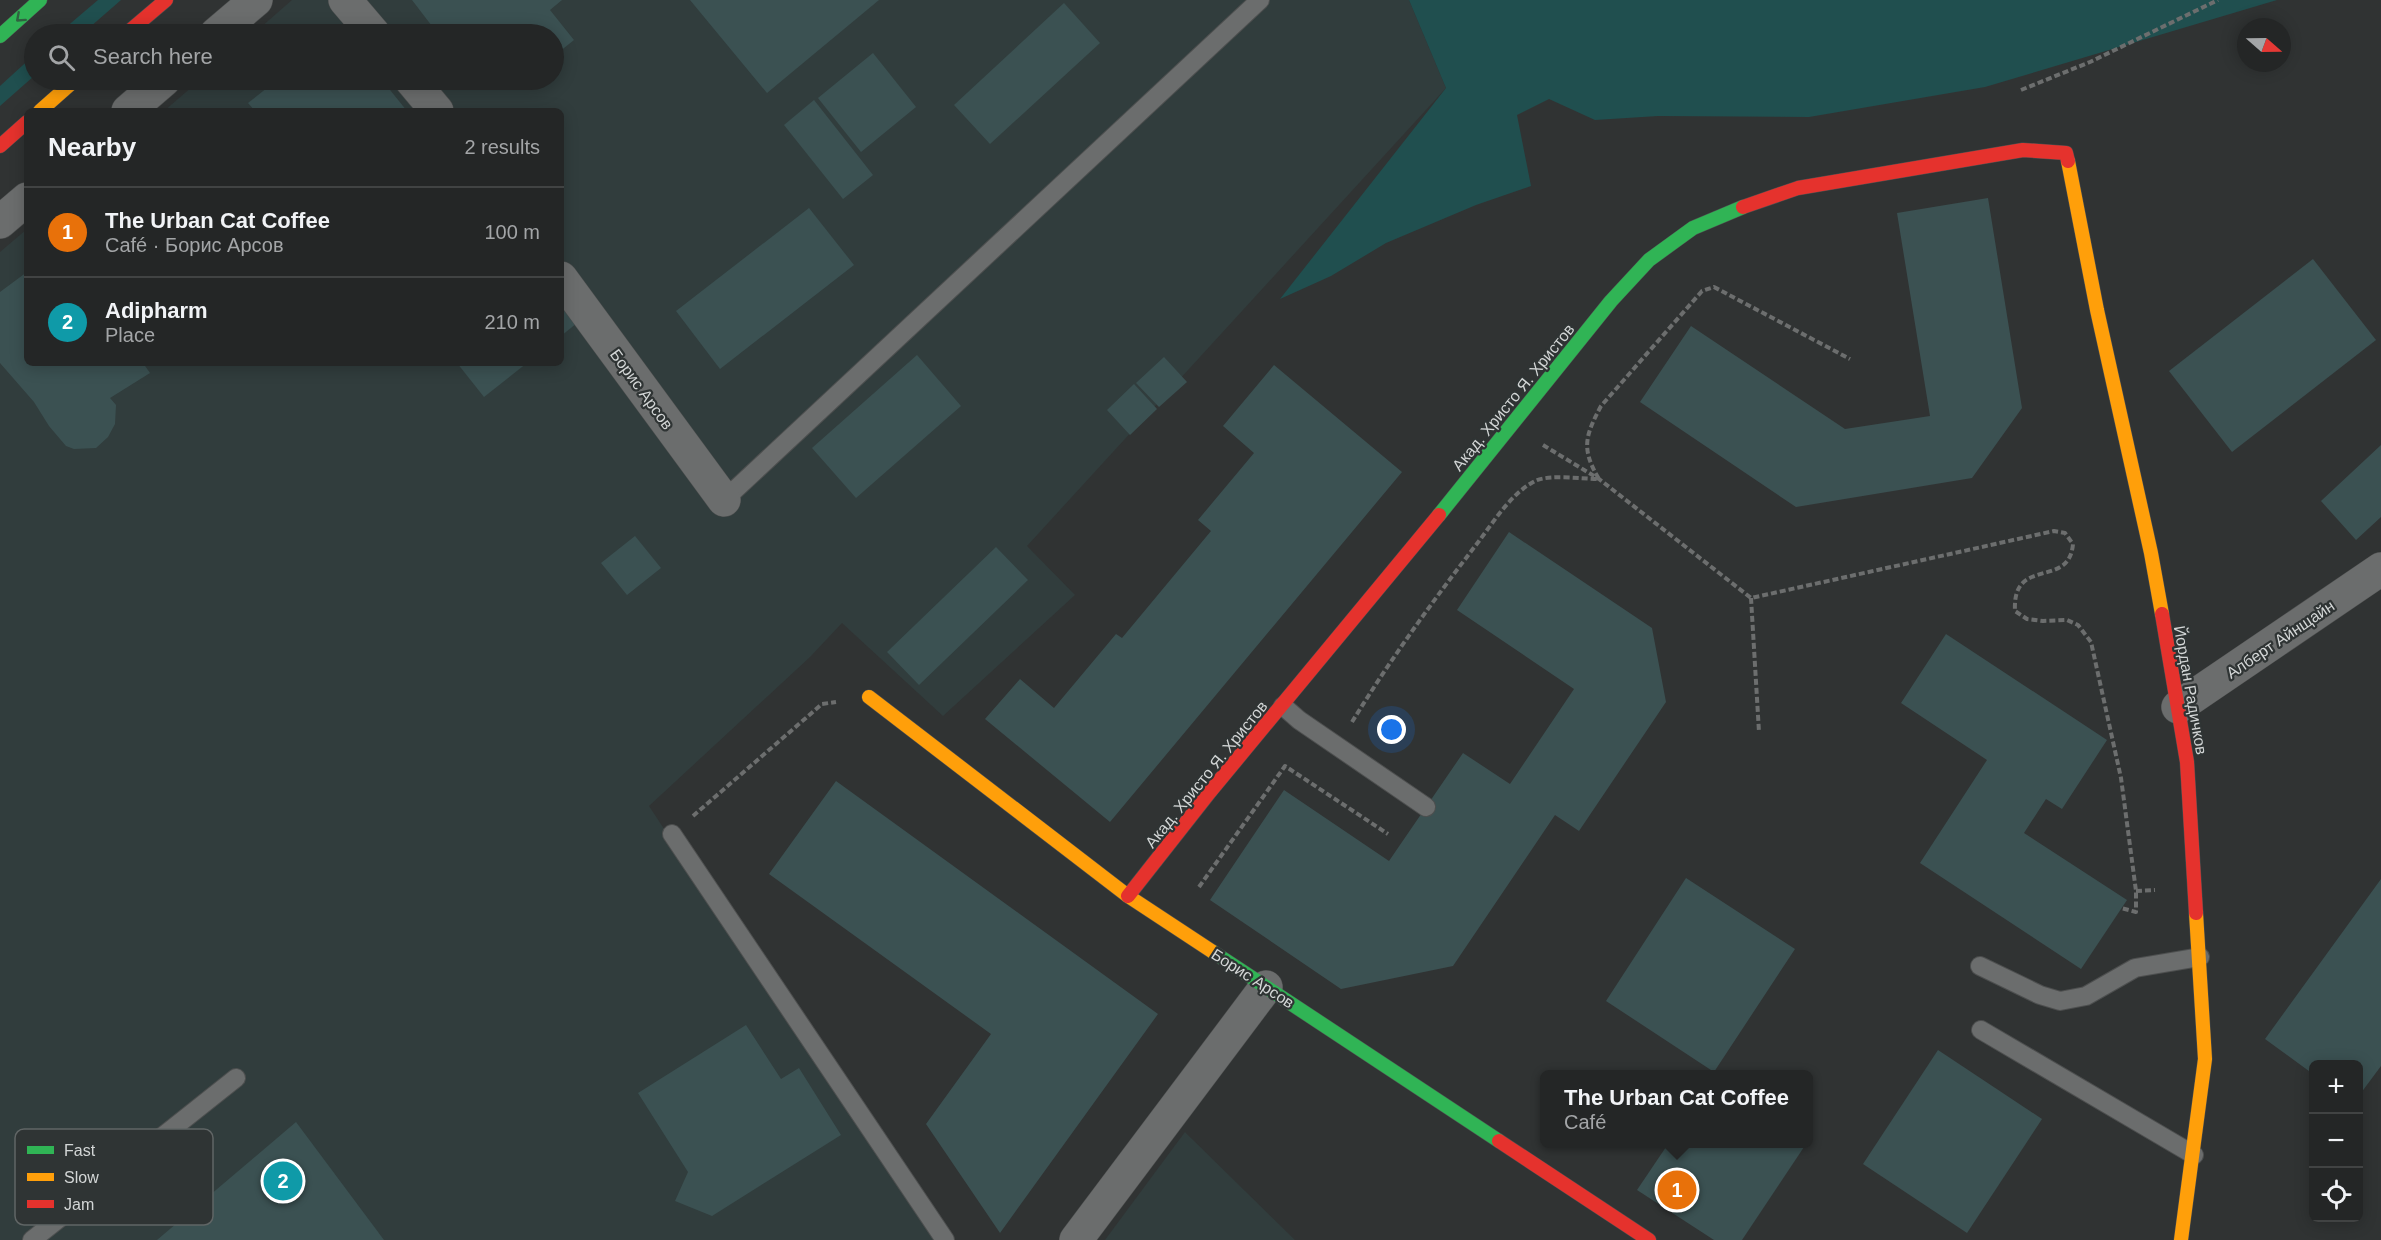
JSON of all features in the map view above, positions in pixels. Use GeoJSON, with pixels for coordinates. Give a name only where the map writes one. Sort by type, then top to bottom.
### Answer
{"type":"FeatureCollection","features":[{"type":"Feature","properties":{"kind":"main road"},"geometry":{"type":"LineString","coordinates":[[0,36],[40,0]]}},
{"type":"Feature","properties":{"kind":"main road"},"geometry":{"type":"LineString","coordinates":[[138,24],[166,0]]}},
{"type":"Feature","properties":{"kind":"main road"},"geometry":{"type":"LineString","coordinates":[[42,108],[63,90]]}},
{"type":"Feature","properties":{"kind":"main road"},"geometry":{"type":"LineString","coordinates":[[0,146],[24,125]]}},
{"type":"Feature","properties":{"kind":"main road","name":"Акад. Христо Я. Христов"},"geometry":{"type":"LineString","coordinates":[[1128,896],[1209,793],[1283,706],[1611,301],[1649,260],[1693,228],[1756,201],[1798,188],[2023,150],[2066,153]]}},
{"type":"Feature","properties":{"kind":"main road","name":"Йордан Радичков"},"geometry":{"type":"LineString","coordinates":[[2066,153],[2097,310],[2151,553],[2187,762],[2205,1059],[2181,1240]]}},
{"type":"Feature","properties":{"kind":"main road","name":"Борис Арсов"},"geometry":{"type":"LineString","coordinates":[[869,697],[1128,896],[1649,1240]]}},
{"type":"Feature","properties":{"kind":"street"},"geometry":{"type":"LineString","coordinates":[[228,24],[256,0]]}},
{"type":"Feature","properties":{"kind":"street"},"geometry":{"type":"LineString","coordinates":[[345,0],[365,24]]}},
{"type":"Feature","properties":{"kind":"street"},"geometry":{"type":"LineString","coordinates":[[131,108],[152,90]]}},
{"type":"Feature","properties":{"kind":"street"},"geometry":{"type":"LineString","coordinates":[[419,90],[434,108]]}},
{"type":"Feature","properties":{"kind":"street"},"geometry":{"type":"LineString","coordinates":[[0,222],[24,202]]}},
{"type":"Feature","properties":{"kind":"street","name":"Борис Арсов"},"geometry":{"type":"LineString","coordinates":[[564,282],[724,500]]}},
{"type":"Feature","properties":{"kind":"street","name":"Алберт Айнщайн"},"geometry":{"type":"LineString","coordinates":[[2178,707],[2377,580]]}},
{"type":"Feature","properties":{"kind":"street"},"geometry":{"type":"LineString","coordinates":[[1076,1240],[1266,987]]}},
{"type":"Feature","properties":{"kind":"lane"},"geometry":{"type":"LineString","coordinates":[[724,500],[1260,0]]}},
{"type":"Feature","properties":{"kind":"lane"},"geometry":{"type":"LineString","coordinates":[[1283,706],[1299,720],[1426,807]]}},
{"type":"Feature","properties":{"kind":"lane"},"geometry":{"type":"LineString","coordinates":[[672,834],[945,1240]]}},
{"type":"Feature","properties":{"kind":"lane"},"geometry":{"type":"LineString","coordinates":[[1980,966],[2040,995],[2060,1001],[2086,996],[2135,968],[2199,957]]}},
{"type":"Feature","properties":{"kind":"lane"},"geometry":{"type":"LineString","coordinates":[[1981,1030],[2194,1155]]}},
{"type":"Feature","properties":{"kind":"lane"},"geometry":{"type":"LineString","coordinates":[[172,1129],[236,1078]]}},
{"type":"Feature","properties":{"kind":"lane"},"geometry":{"type":"LineString","coordinates":[[32,1240],[51,1225]]}},
{"type":"Feature","properties":{"kind":"path"},"geometry":{"type":"LineString","coordinates":[[2021,90],[2090,62],[2218,0]]}},
{"type":"Feature","properties":{"kind":"path"},"geometry":{"type":"LineString","coordinates":[[1599,480],[1588,462],[1586,441],[1596,415],[1601,406],[1702,291],[1714,287],[1850,359]]}},
{"type":"Feature","properties":{"kind":"path"},"geometry":{"type":"LineString","coordinates":[[1513,424],[1599,480],[1751,598],[1759,732]]}},
{"type":"Feature","properties":{"kind":"path"},"geometry":{"type":"LineString","coordinates":[[1350,725],[1421,616],[1514,496],[1537,480],[1561,478],[1599,480]]}},
{"type":"Feature","properties":{"kind":"path"},"geometry":{"type":"LineString","coordinates":[[1751,598],[2054,531],[2066,533],[2073,544],[2072,557],[2063,567],[2035,575],[2023,582],[2014,595],[2015,611],[2027,619],[2067,620],[2078,625],[2091,642],[2121,778],[2136,891],[2136,912],[2121,908]]}},
{"type":"Feature","properties":{"kind":"path"},"geometry":{"type":"LineString","coordinates":[[672,834],[822,704],[869,697]]}},
{"type":"Feature","properties":{"kind":"path"},"geometry":{"type":"LineString","coordinates":[[1199,887],[1285,766],[1388,834]]}},
{"type":"Feature","properties":{"kind":"path"},"geometry":{"type":"LineString","coordinates":[[2136,891],[2155,890]]}},
{"type":"Feature","properties":{"kind":"shaded area"},"geometry":{"type":"Polygon","coordinates":[[[98,0],[121,0],[93,24],[70,24],[98,0]]]}},
{"type":"Feature","properties":{"kind":"shaded area"},"geometry":{"type":"Polygon","coordinates":[[[292,0],[1409,0],[1446,88],[1027,546],[1075,595],[943,716],[842,623],[810,657],[649,806],[934,1240],[0,1240],[0,252],[24,232],[24,366],[564,366],[564,108],[167,108],[188,90],[564,90],[564,24],[264,24],[292,0]]]}},
{"type":"Feature","properties":{"kind":"shaded area"},"geometry":{"type":"Polygon","coordinates":[[[1409,0],[2277,0],[1985,87],[1809,117],[1658,116],[1595,120],[1549,99],[1517,115],[1531,186],[1476,205],[1386,243],[1331,276],[1280,299],[1446,88],[1409,0]]]}},
{"type":"Feature","properties":{"kind":"shaded area"},"geometry":{"type":"Polygon","coordinates":[[[24,64],[24,85],[0,106],[0,86],[24,64]]]}},
{"type":"Feature","properties":{"kind":"shaded area"},"geometry":{"type":"Polygon","coordinates":[[[1185,1132],[1191,1138],[1295,1240],[1105,1240],[1185,1132]]]}},
{"type":"Feature","properties":{"kind":"building"},"geometry":{"type":"Polygon","coordinates":[[[412,0],[562,0],[550,10],[561,24],[430,24],[412,0]]]}},
{"type":"Feature","properties":{"kind":"building"},"geometry":{"type":"Polygon","coordinates":[[[690,0],[879,0],[767,93],[690,0]]]}},
{"type":"Feature","properties":{"kind":"building"},"geometry":{"type":"Polygon","coordinates":[[[1064,3],[1100,43],[990,144],[954,105],[1064,3]]]}},
{"type":"Feature","properties":{"kind":"building"},"geometry":{"type":"Polygon","coordinates":[[[564,28],[574,40],[564,48],[564,28]]]}},
{"type":"Feature","properties":{"kind":"building"},"geometry":{"type":"Polygon","coordinates":[[[873,53],[916,107],[861,152],[818,98],[873,53]]]}},
{"type":"Feature","properties":{"kind":"building"},"geometry":{"type":"Polygon","coordinates":[[[264,90],[390,90],[405,108],[252,108],[248,103],[264,90]]]}},
{"type":"Feature","properties":{"kind":"building"},"geometry":{"type":"Polygon","coordinates":[[[814,100],[873,175],[843,199],[784,125],[814,100]]]}},
{"type":"Feature","properties":{"kind":"building"},"geometry":{"type":"Polygon","coordinates":[[[1988,198],[2022,408],[1972,478],[1796,507],[1640,402],[1691,326],[1845,429],[1930,416],[1897,213],[1988,198]]]}},
{"type":"Feature","properties":{"kind":"building"},"geometry":{"type":"Polygon","coordinates":[[[809,208],[854,265],[720,369],[676,311],[809,208]]]}},
{"type":"Feature","properties":{"kind":"building"},"geometry":{"type":"Polygon","coordinates":[[[2313,259],[2376,340],[2232,452],[2169,371],[2313,259]]]}},
{"type":"Feature","properties":{"kind":"building"},"geometry":{"type":"Polygon","coordinates":[[[24,274],[24,366],[145,366],[150,373],[110,398],[116,405],[115,424],[108,437],[96,448],[74,449],[66,446],[49,426],[34,402],[0,363],[0,292],[24,274]]]}},
{"type":"Feature","properties":{"kind":"building"},"geometry":{"type":"Polygon","coordinates":[[[564,308],[577,323],[564,334],[564,308]]]}},
{"type":"Feature","properties":{"kind":"building"},"geometry":{"type":"Polygon","coordinates":[[[917,355],[961,406],[856,498],[812,448],[917,355]]]}},
{"type":"Feature","properties":{"kind":"building"},"geometry":{"type":"Polygon","coordinates":[[[1164,357],[1187,382],[1159,407],[1136,383],[1164,357]]]}},
{"type":"Feature","properties":{"kind":"building"},"geometry":{"type":"Polygon","coordinates":[[[1274,365],[1402,472],[1110,822],[985,719],[1020,679],[1054,708],[1116,634],[1122,638],[1211,531],[1198,520],[1254,453],[1223,426],[1274,365]]]}},
{"type":"Feature","properties":{"kind":"building"},"geometry":{"type":"Polygon","coordinates":[[[459,366],[523,366],[484,397],[459,366]]]}},
{"type":"Feature","properties":{"kind":"building"},"geometry":{"type":"Polygon","coordinates":[[[1134,384],[1157,409],[1130,435],[1107,410],[1134,384]]]}},
{"type":"Feature","properties":{"kind":"building"},"geometry":{"type":"Polygon","coordinates":[[[2381,445],[2381,517],[2356,540],[2321,501],[2381,445]]]}},
{"type":"Feature","properties":{"kind":"building"},"geometry":{"type":"Polygon","coordinates":[[[1509,532],[1652,628],[1666,702],[1579,831],[1555,815],[1453,966],[1341,989],[1210,900],[1284,790],[1389,861],[1463,753],[1510,784],[1574,689],[1457,610],[1509,532]]]}},
{"type":"Feature","properties":{"kind":"building"},"geometry":{"type":"Polygon","coordinates":[[[635,536],[661,568],[627,595],[601,563],[635,536]]]}},
{"type":"Feature","properties":{"kind":"building"},"geometry":{"type":"Polygon","coordinates":[[[996,547],[1028,580],[919,685],[887,652],[996,547]]]}},
{"type":"Feature","properties":{"kind":"building"},"geometry":{"type":"Polygon","coordinates":[[[1946,634],[2107,740],[2062,809],[2046,799],[2024,833],[2127,900],[2081,969],[1920,863],[1987,760],[1901,703],[1946,634]]]}},
{"type":"Feature","properties":{"kind":"building"},"geometry":{"type":"Polygon","coordinates":[[[836,781],[1158,1014],[1000,1233],[926,1124],[991,1034],[769,874],[836,781]]]}},
{"type":"Feature","properties":{"kind":"building"},"geometry":{"type":"Polygon","coordinates":[[[1686,878],[1795,949],[1715,1070],[1711,1070],[1606,1001],[1686,878]]]}},
{"type":"Feature","properties":{"kind":"building"},"geometry":{"type":"Polygon","coordinates":[[[2381,879],[2381,1066],[2363,1090],[2363,1060],[2309,1060],[2309,1071],[2265,1039],[2381,879]]]}},
{"type":"Feature","properties":{"kind":"building"},"geometry":{"type":"Polygon","coordinates":[[[746,1025],[781,1079],[799,1068],[841,1135],[712,1216],[675,1201],[688,1172],[638,1093],[746,1025]]]}},
{"type":"Feature","properties":{"kind":"building"},"geometry":{"type":"Polygon","coordinates":[[[1938,1050],[2042,1119],[1967,1233],[1863,1164],[1938,1050]]]}},
{"type":"Feature","properties":{"kind":"building"},"geometry":{"type":"Polygon","coordinates":[[[296,1122],[384,1240],[157,1240],[175,1225],[213,1225],[213,1192],[296,1122]]]}},
{"type":"Feature","properties":{"kind":"building"},"geometry":{"type":"Polygon","coordinates":[[[1665,1148],[1803,1148],[1742,1240],[1714,1240],[1637,1190],[1665,1148]]]}},
{"type":"Feature","properties":{"kind":"traffic: fast"},"geometry":{"type":"LineString","coordinates":[[0,36],[40,0]]}},
{"type":"Feature","properties":{"kind":"traffic: fast"},"geometry":{"type":"LineString","coordinates":[[1439,515],[1611,301],[1649,260],[1693,228],[1743,207]]}},
{"type":"Feature","properties":{"kind":"traffic: fast"},"geometry":{"type":"LineString","coordinates":[[1213,952],[1499,1141]]}},
{"type":"Feature","properties":{"kind":"traffic: slow"},"geometry":{"type":"LineString","coordinates":[[43,108],[64,90]]}},
{"type":"Feature","properties":{"kind":"traffic: slow"},"geometry":{"type":"LineString","coordinates":[[2068,161],[2097,310],[2151,553],[2162,614]]}},
{"type":"Feature","properties":{"kind":"traffic: slow"},"geometry":{"type":"LineString","coordinates":[[869,697],[1128,896],[1213,952]]}},
{"type":"Feature","properties":{"kind":"traffic: slow"},"geometry":{"type":"LineString","coordinates":[[2181,1240],[2205,1059],[2196,913]]}},
{"type":"Feature","properties":{"kind":"traffic: jam"},"geometry":{"type":"LineString","coordinates":[[138,24],[166,0]]}},
{"type":"Feature","properties":{"kind":"traffic: jam"},"geometry":{"type":"LineString","coordinates":[[0,146],[24,125]]}},
{"type":"Feature","properties":{"kind":"traffic: jam"},"geometry":{"type":"LineString","coordinates":[[1743,207],[1798,188],[2023,150],[2066,153],[2068,161]]}},
{"type":"Feature","properties":{"kind":"traffic: jam"},"geometry":{"type":"LineString","coordinates":[[1128,896],[1209,793],[1439,515]]}},
{"type":"Feature","properties":{"kind":"traffic: jam"},"geometry":{"type":"LineString","coordinates":[[2162,614],[2187,762],[2196,913]]}},
{"type":"Feature","properties":{"kind":"traffic: jam"},"geometry":{"type":"LineString","coordinates":[[1499,1141],[1649,1240]]}},
{"type":"Feature","properties":{"kind":"place","name":"Adipharm"},"geometry":{"type":"Point","coordinates":[283,1181]}},
{"type":"Feature","properties":{"kind":"place","name":"The Urban Cat Coffee"},"geometry":{"type":"Point","coordinates":[1677,1190]}}]}
